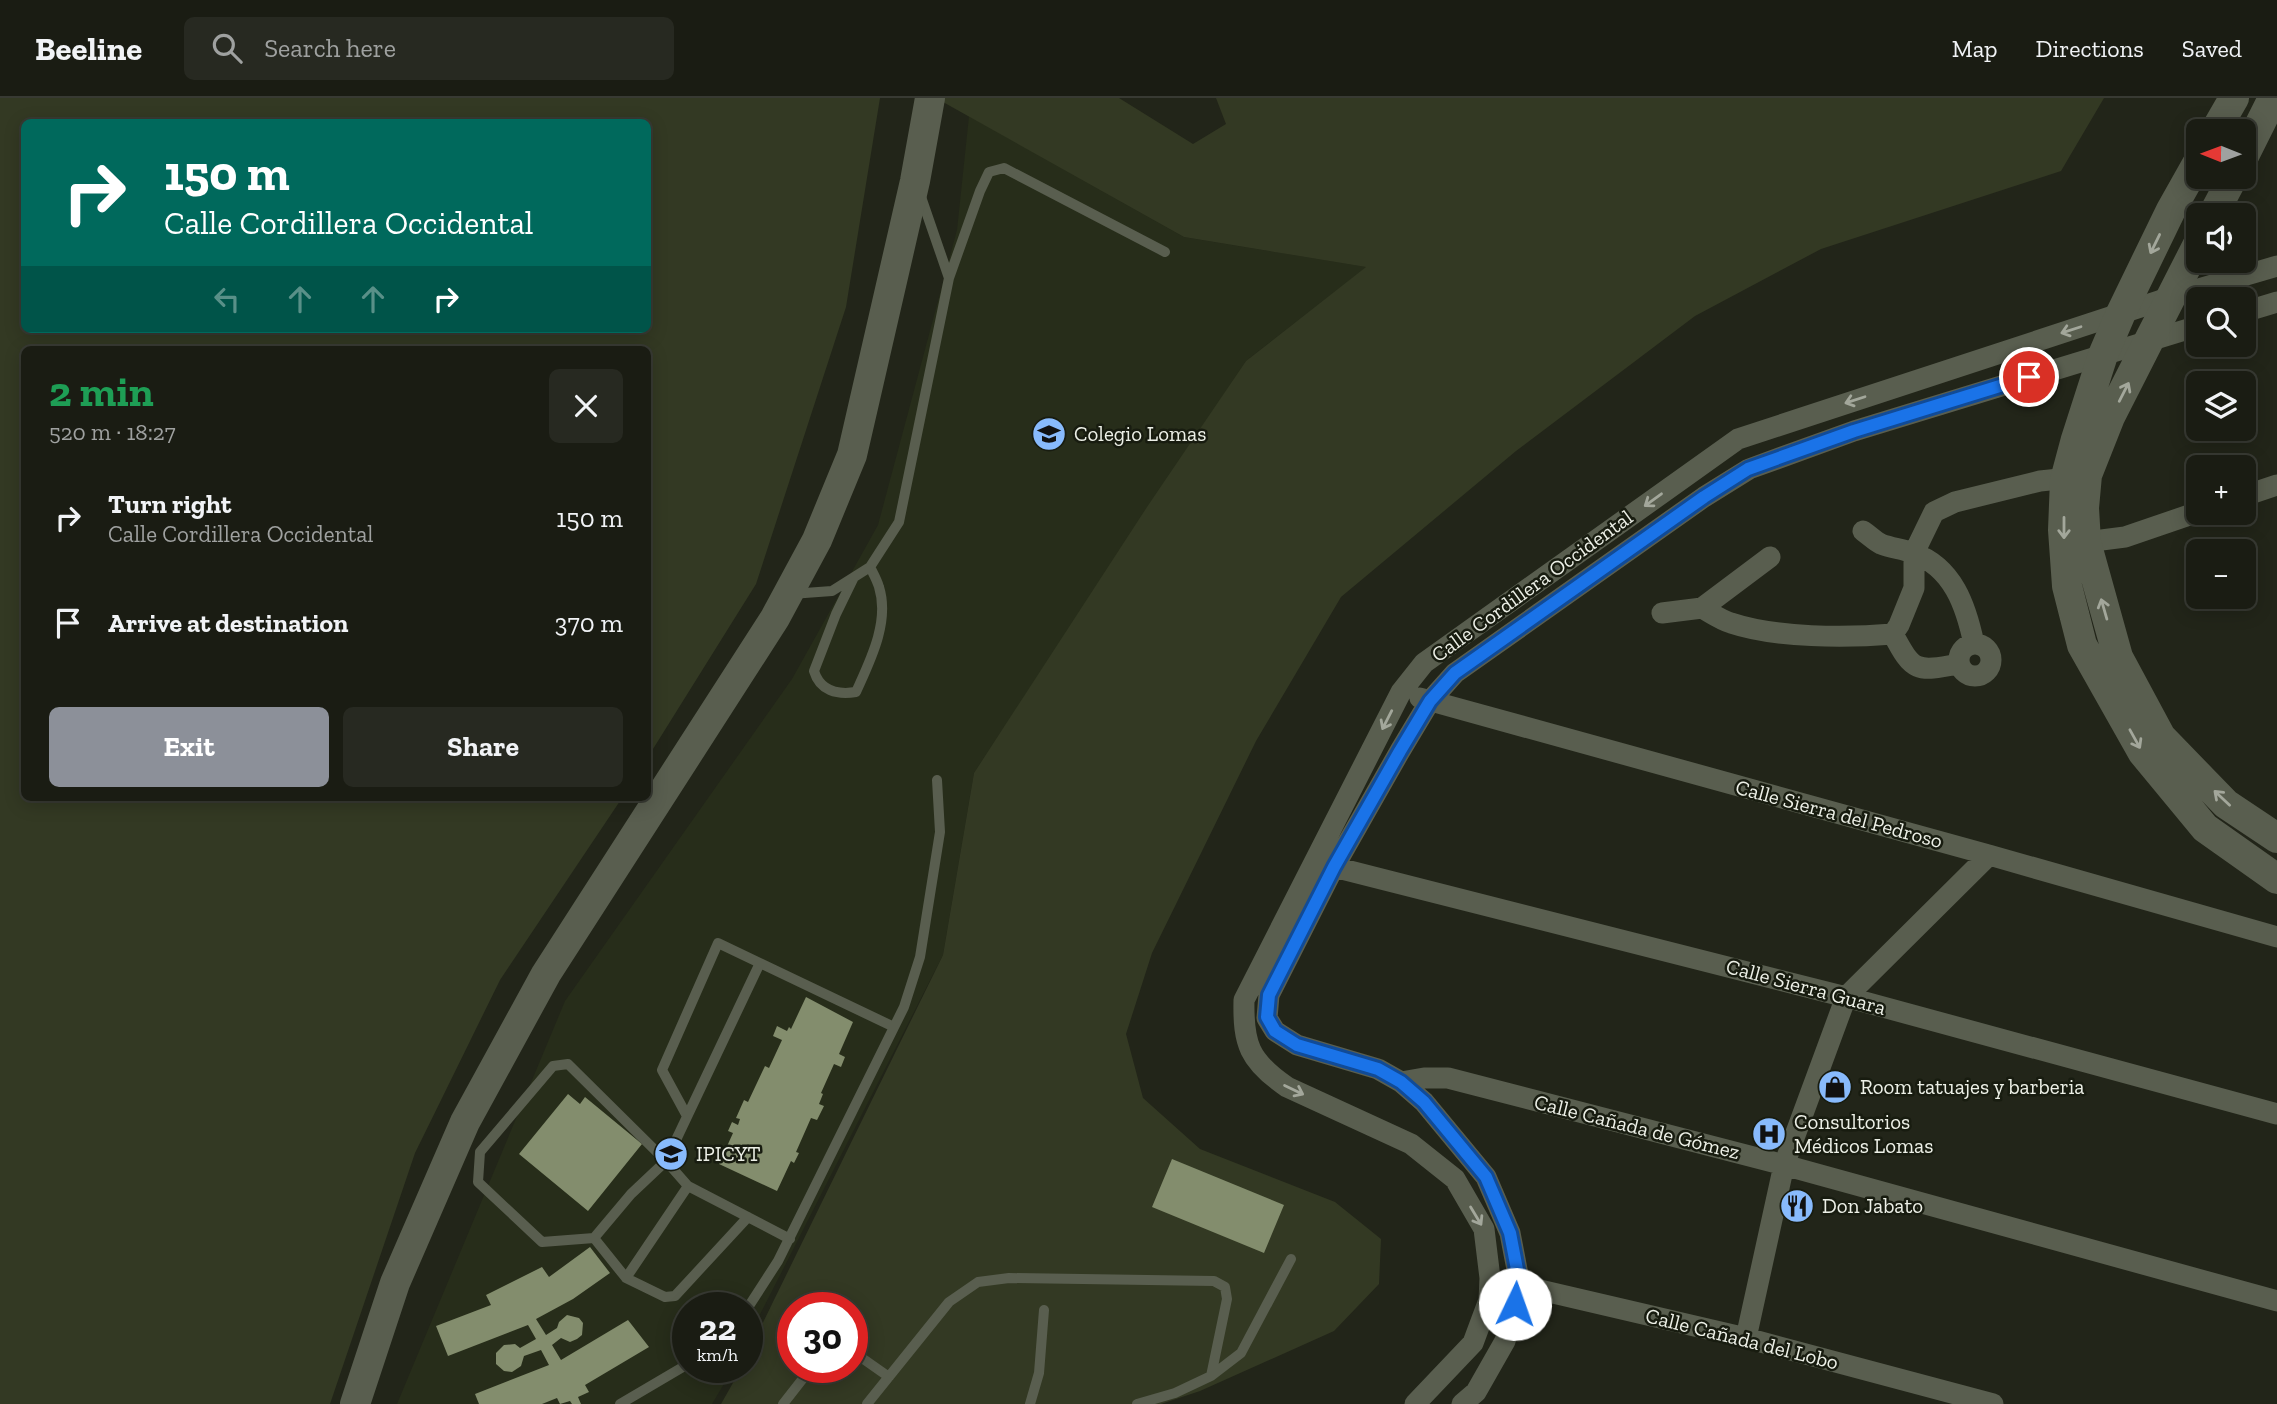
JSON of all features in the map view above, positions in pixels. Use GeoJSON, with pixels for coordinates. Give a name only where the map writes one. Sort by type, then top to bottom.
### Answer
{"type":"FeatureCollection","features":[{"type":"Feature","properties":{"kind":"street"},"geometry":{"type":"LineString","coordinates":[[355,1404],[395,1283],[465,1122],[546,974],[775,618],[817,540],[852,455],[915,181],[930,98]]}},
{"type":"Feature","properties":{"kind":"street"},"geometry":{"type":"LineString","coordinates":[[2222,119],[2234,98]]}},
{"type":"Feature","properties":{"kind":"street"},"geometry":{"type":"LineString","coordinates":[[2256,132],[2273,98]]}},
{"type":"Feature","properties":{"kind":"street"},"geometry":{"type":"LineString","coordinates":[[2186,183],[2103,355],[2063,530],[2067,586],[2082,645],[2143,753],[2205,828],[2277,879]]}},
{"type":"Feature","properties":{"kind":"street"},"geometry":{"type":"LineString","coordinates":[[2171,210],[2186,221]]}},
{"type":"Feature","properties":{"kind":"street","name":"Calle Cordillera Occidental"},"geometry":{"type":"LineString","coordinates":[[1415,1404],[1473,1343],[1489,1300],[1490,1278],[1484,1229],[1455,1179],[1410,1144],[1287,1087],[1268,1074],[1255,1060],[1246,1044],[1243,1026],[1244,1000],[1401,692],[1424,663],[1738,439],[2121,313],[2277,266]]}},
{"type":"Feature","properties":{"kind":"street"},"geometry":{"type":"LineString","coordinates":[[2186,268],[2110,417],[2076,477],[2084,508],[2086,542],[2118,657],[2161,737],[2226,804],[2277,838]]}},
{"type":"Feature","properties":{"kind":"street"},"geometry":{"type":"LineString","coordinates":[[2256,308],[2277,302]]}},
{"type":"Feature","properties":{"kind":"street","name":"Calle Cordillera Occidental"},"geometry":{"type":"LineString","coordinates":[[1462,1404],[1476,1392],[1505,1341],[1520,1285],[1510,1233],[1486,1177],[1424,1102],[1401,1082],[1378,1069],[1297,1045],[1275,1031],[1267,1017],[1269,995],[1334,867],[1430,701],[1455,673],[1704,497],[1748,469],[1854,431],[2186,330]]}},
{"type":"Feature","properties":{"kind":"street"},"geometry":{"type":"LineString","coordinates":[[1738,439],[1748,469]]}},
{"type":"Feature","properties":{"kind":"street"},"geometry":{"type":"LineString","coordinates":[[1893,634],[1914,588],[1914,553],[1934,512],[1955,502],[2040,481],[2076,477]]}},
{"type":"Feature","properties":{"kind":"street"},"geometry":{"type":"LineString","coordinates":[[2256,493],[2276,488]]}},
{"type":"Feature","properties":{"kind":"street"},"geometry":{"type":"LineString","coordinates":[[2086,542],[2125,537],[2186,516]]}},
{"type":"Feature","properties":{"kind":"street"},"geometry":{"type":"LineString","coordinates":[[1863,531],[1881,544],[1914,553],[1932,563],[1955,588],[1966,608],[1974,643]]}},
{"type":"Feature","properties":{"kind":"street"},"geometry":{"type":"LineString","coordinates":[[1662,613],[1702,608],[1770,557]]}},
{"type":"Feature","properties":{"kind":"street"},"geometry":{"type":"LineString","coordinates":[[1702,608],[1730,623],[1770,632],[1864,636],[1893,634]]}},
{"type":"Feature","properties":{"kind":"street"},"geometry":{"type":"LineString","coordinates":[[1893,634],[1906,658],[1917,667],[1930,669],[1959,664]]}},
{"type":"Feature","properties":{"kind":"street"},"geometry":{"type":"LineString","coordinates":[[1974,643],[1983,646],[1990,654],[1988,670],[1979,676],[1969,675],[1959,664],[1960,653],[1974,643]]}},
{"type":"Feature","properties":{"kind":"street","name":"Calle Sierra del Pedroso"},"geometry":{"type":"LineString","coordinates":[[1401,692],[2277,937]]}},
{"type":"Feature","properties":{"kind":"street"},"geometry":{"type":"LineString","coordinates":[[1746,1338],[1784,1165],[1846,997],[1989,855]]}},
{"type":"Feature","properties":{"kind":"street","name":"Calle Sierra Guara"},"geometry":{"type":"LineString","coordinates":[[1334,867],[1846,997],[2277,1114]]}},
{"type":"Feature","properties":{"kind":"street","name":"Calle Cañada de Gómez"},"geometry":{"type":"LineString","coordinates":[[1401,1082],[1448,1078],[1784,1165],[2277,1301]]}},
{"type":"Feature","properties":{"kind":"street","name":"Calle Cañada del Lobo"},"geometry":{"type":"LineString","coordinates":[[1490,1278],[1746,1338],[1993,1404]]}},
{"type":"Feature","properties":{"kind":"lane"},"geometry":{"type":"LineString","coordinates":[[787,594],[832,591],[870,567],[899,522],[948,278],[979,191],[989,172],[1004,168],[1165,252]]}},
{"type":"Feature","properties":{"kind":"lane"},"geometry":{"type":"LineString","coordinates":[[915,181],[948,278]]}},
{"type":"Feature","properties":{"kind":"lane"},"geometry":{"type":"LineString","coordinates":[[854,577],[814,671],[820,684],[841,695],[856,692],[880,628],[880,587],[870,567]]}},
{"type":"Feature","properties":{"kind":"lane"},"geometry":{"type":"LineString","coordinates":[[758,1292],[790,1239],[904,1007],[920,957],[940,832],[937,780]]}},
{"type":"Feature","properties":{"kind":"lane"},"geometry":{"type":"LineString","coordinates":[[687,1116],[662,1070],[718,943],[894,1027]]}},
{"type":"Feature","properties":{"kind":"lane"},"geometry":{"type":"LineString","coordinates":[[760,963],[666,1161],[631,1194],[594,1238],[542,1242],[478,1182],[480,1152],[553,1066],[568,1064],[666,1161],[688,1186],[790,1239]]}},
{"type":"Feature","properties":{"kind":"lane"},"geometry":{"type":"LineString","coordinates":[[626,1278],[688,1186]]}},
{"type":"Feature","properties":{"kind":"lane"},"geometry":{"type":"LineString","coordinates":[[594,1238],[626,1278],[665,1297],[675,1296],[748,1217]]}},
{"type":"Feature","properties":{"kind":"lane"},"geometry":{"type":"LineString","coordinates":[[1137,1404],[1175,1393],[1211,1376],[1241,1353],[1292,1259]]}},
{"type":"Feature","properties":{"kind":"lane"},"geometry":{"type":"LineString","coordinates":[[867,1404],[948,1302],[978,1282],[1009,1278],[1214,1281],[1225,1287],[1227,1299],[1211,1376]]}},
{"type":"Feature","properties":{"kind":"lane"},"geometry":{"type":"LineString","coordinates":[[1030,1404],[1039,1373],[1044,1310]]}},
{"type":"Feature","properties":{"kind":"lane"},"geometry":{"type":"LineString","coordinates":[[868,1362],[889,1377]]}},
{"type":"Feature","properties":{"kind":"lane"},"geometry":{"type":"LineString","coordinates":[[620,1404],[672,1373]]}},
{"type":"Feature","properties":{"kind":"lane"},"geometry":{"type":"LineString","coordinates":[[783,1404],[799,1383]]}},
{"type":"Feature","properties":{"kind":"shaded area"},"geometry":{"type":"Polygon","coordinates":[[[0,98],[880,98],[846,307],[756,584],[651,752],[651,346],[21,346],[21,801],[620,801],[500,980],[415,1153],[330,1404],[0,1404],[0,98]]]}},
{"type":"Feature","properties":{"kind":"shaded area"},"geometry":{"type":"Polygon","coordinates":[[[944,98],[1119,98],[1193,144],[1226,124],[1216,98],[2104,98],[2061,171],[1821,249],[1695,316],[1516,451],[1341,597],[1256,741],[1152,953],[1126,1034],[1143,1098],[1200,1149],[1335,1202],[1381,1239],[1379,1284],[1334,1331],[1200,1391],[1161,1404],[721,1404],[733,1383],[763,1383],[763,1322],[777,1294],[777,1383],[868,1383],[868,1292],[778,1292],[943,955],[974,773],[1147,507],[1246,361],[1366,267],[1184,237],[943,102],[944,98]]]}},
{"type":"Feature","properties":{"kind":"shaded area"},"geometry":{"type":"Polygon","coordinates":[[[969,116],[1184,237],[1367,267],[1246,361],[974,773],[943,955],[763,1309],[763,1292],[672,1292],[672,1383],[724,1383],[712,1404],[397,1404],[565,1001],[792,679],[878,525],[957,230],[969,116]]]}},
{"type":"Feature","properties":{"kind":"building"},"geometry":{"type":"Polygon","coordinates":[[[806,997],[853,1022],[839,1054],[845,1057],[841,1067],[834,1064],[821,1093],[823,1094],[819,1104],[824,1106],[817,1120],[811,1118],[796,1152],[799,1153],[794,1163],[791,1161],[777,1191],[719,1164],[733,1133],[728,1131],[732,1122],[738,1125],[740,1119],[736,1118],[744,1100],[748,1102],[765,1066],[769,1068],[782,1040],[773,1036],[777,1026],[787,1031],[789,1027],[791,1029],[806,997]]]}},
{"type":"Feature","properties":{"kind":"building"},"geometry":{"type":"Polygon","coordinates":[[[568,1094],[580,1104],[585,1097],[642,1144],[588,1211],[519,1154],[568,1094]]]}},
{"type":"Feature","properties":{"kind":"building"},"geometry":{"type":"Polygon","coordinates":[[[1172,1159],[1284,1205],[1264,1253],[1152,1207],[1172,1159]]]}},
{"type":"Feature","properties":{"kind":"building"},"geometry":{"type":"Polygon","coordinates":[[[590,1247],[610,1273],[573,1299],[536,1319],[546,1335],[557,1328],[567,1315],[579,1318],[583,1323],[582,1335],[577,1339],[570,1342],[561,1338],[552,1345],[561,1360],[628,1320],[649,1347],[585,1385],[589,1392],[578,1397],[581,1404],[572,1404],[570,1401],[560,1404],[557,1398],[542,1404],[479,1404],[475,1394],[549,1365],[541,1350],[524,1356],[521,1366],[512,1372],[504,1371],[496,1364],[496,1353],[504,1345],[515,1344],[520,1348],[536,1339],[528,1325],[448,1356],[436,1326],[491,1305],[486,1295],[542,1267],[549,1277],[590,1247]]]}},
{"type":"Feature","properties":{"kind":"place","name":"Colegio Lomas"},"geometry":{"type":"Point","coordinates":[1049,434]}},
{"type":"Feature","properties":{"kind":"place","name":"Room tatuajes y barberia"},"geometry":{"type":"Point","coordinates":[1835,1087]}},
{"type":"Feature","properties":{"kind":"place","name":"Consultorios Médicos Lomas"},"geometry":{"type":"Point","coordinates":[1769,1134]}},
{"type":"Feature","properties":{"kind":"place","name":"IPICYT"},"geometry":{"type":"Point","coordinates":[671,1154]}},
{"type":"Feature","properties":{"kind":"place","name":"Don Jabato"},"geometry":{"type":"Point","coordinates":[1797,1206]}},
{"type":"Feature","properties":{"kind":"route"},"geometry":{"type":"LineString","coordinates":[[1515,1304],[1520,1285],[1510,1233],[1486,1177],[1424,1102],[1401,1082],[1378,1069],[1297,1045],[1275,1031],[1267,1017],[1269,995],[1334,867],[1430,701],[1455,673],[1704,497],[1748,469],[1854,431],[2029,377]]}}]}
